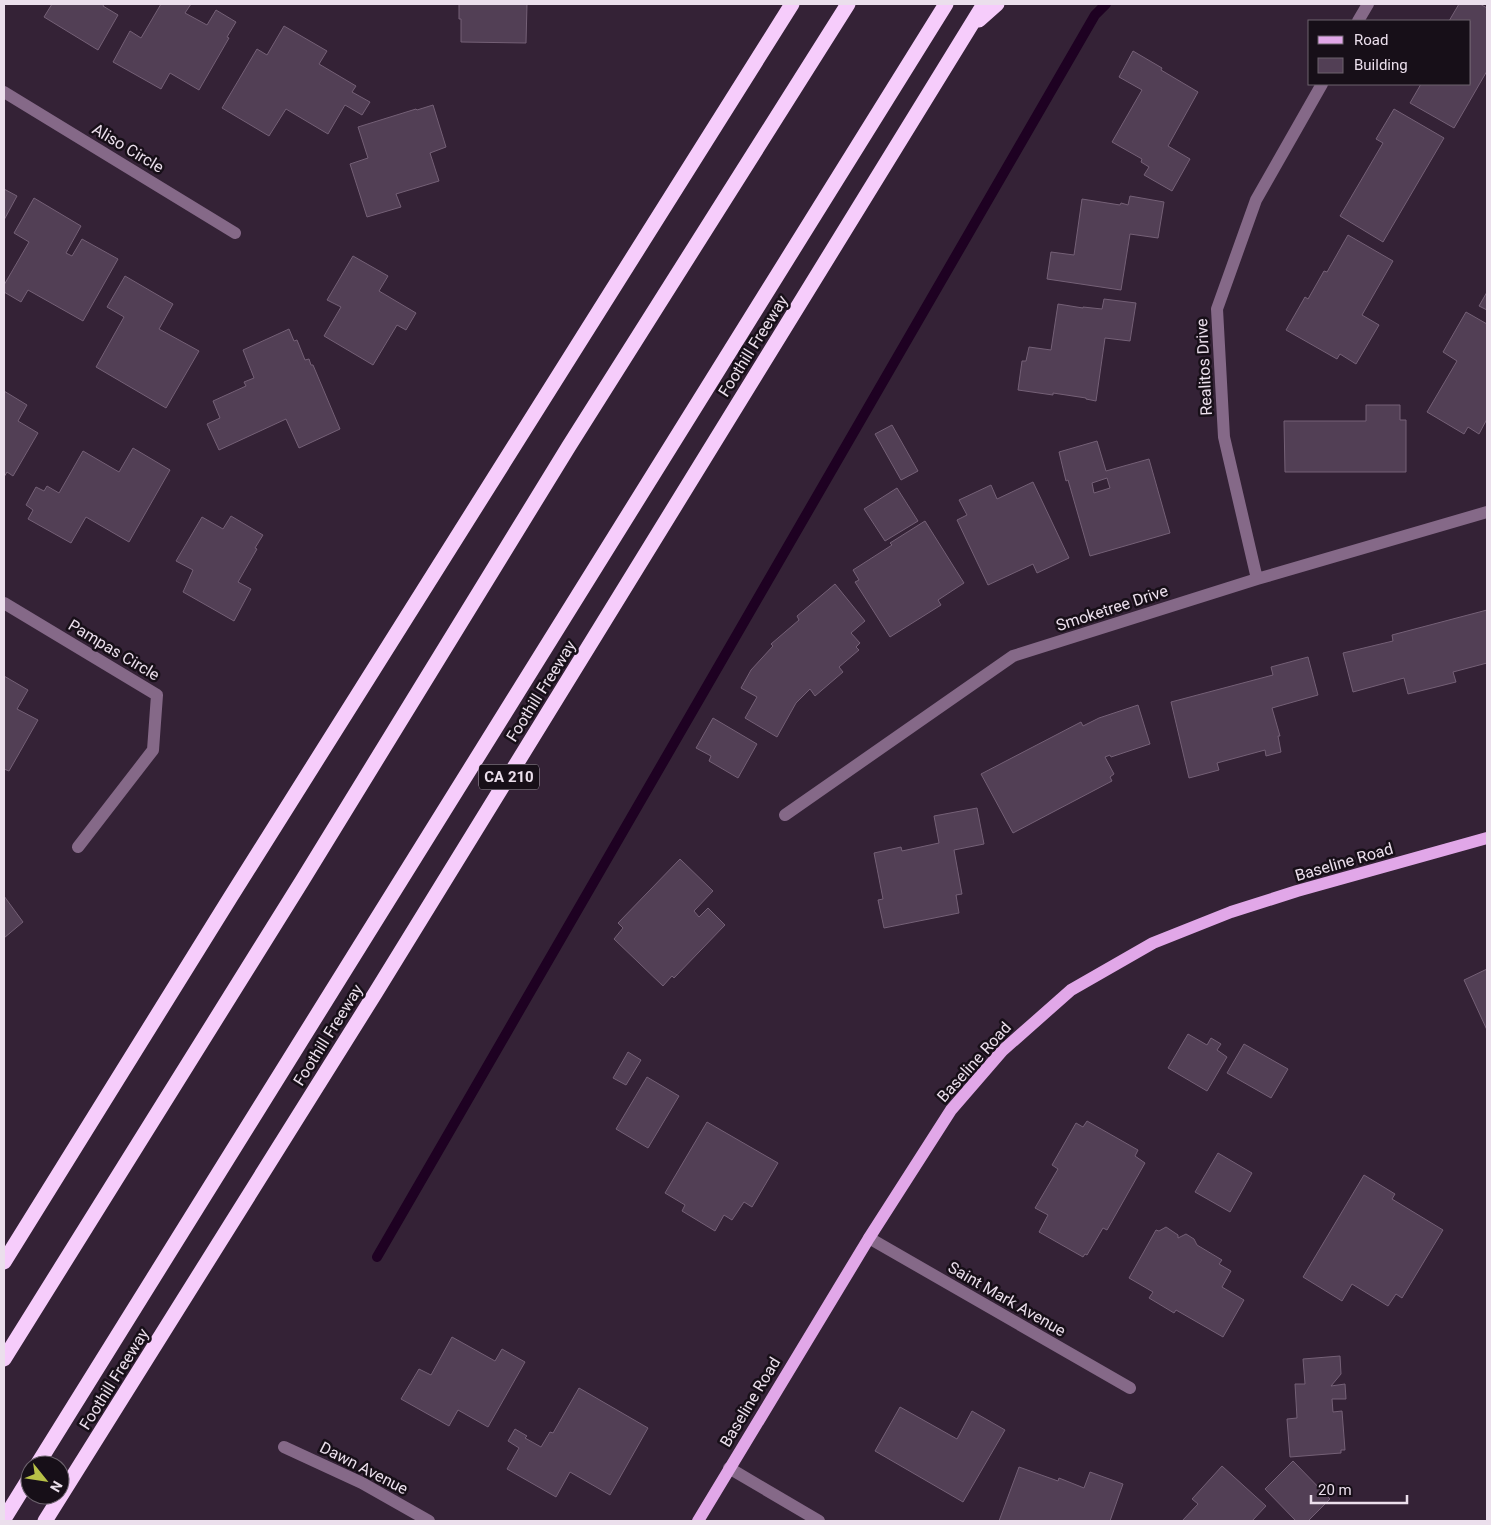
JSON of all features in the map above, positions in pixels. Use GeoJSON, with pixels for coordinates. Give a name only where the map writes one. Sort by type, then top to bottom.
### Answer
{"type":"FeatureCollection","features":[{"type":"Feature","properties":{"kind":"highway"},"geometry":{"type":"LineString","coordinates":[[4,1262],[230,898],[792,4]]}},
{"type":"Feature","properties":{"kind":"highway"},"geometry":{"type":"LineString","coordinates":[[4,1359],[574,438],[848,4]]}},
{"type":"Feature","properties":{"kind":"highway"},"geometry":{"type":"LineString","coordinates":[[43,1455],[946,4]]}},
{"type":"Feature","properties":{"kind":"highway","name":"Foothill Freeway"},"geometry":{"type":"LineString","coordinates":[[45,1521],[371,1000],[984,4]]}},
{"type":"Feature","properties":{"kind":"highway"},"geometry":{"type":"LineString","coordinates":[[968,30],[997,4]]}},
{"type":"Feature","properties":{"kind":"highway"},"geometry":{"type":"LineString","coordinates":[[4,1519],[20,1493]]}},
{"type":"Feature","properties":{"kind":"main road","name":"Baseline Road"},"geometry":{"type":"LineString","coordinates":[[698,1521],[869,1238],[951,1110],[1002,1051],[1071,990],[1153,943],[1231,912],[1297,891],[1487,838]]}},
{"type":"Feature","properties":{"kind":"street"},"geometry":{"type":"LineString","coordinates":[[1359,20],[1368,4]]}},
{"type":"Feature","properties":{"kind":"street","name":"Realitos Drive"},"geometry":{"type":"LineString","coordinates":[[1257,579],[1224,437],[1217,309],[1256,200],[1321,85]]}},
{"type":"Feature","properties":{"kind":"street","name":"Aliso Circle"},"geometry":{"type":"LineString","coordinates":[[4,92],[235,233]]}},
{"type":"Feature","properties":{"kind":"street","name":"Smoketree Drive"},"geometry":{"type":"LineString","coordinates":[[785,815],[1013,656],[1257,579],[1487,512]]}},
{"type":"Feature","properties":{"kind":"street","name":"Pampas Circle"},"geometry":{"type":"LineString","coordinates":[[4,603],[157,695],[153,750],[78,847]]}},
{"type":"Feature","properties":{"kind":"street","name":"Saint Mark Avenue"},"geometry":{"type":"LineString","coordinates":[[869,1238],[1130,1388]]}},
{"type":"Feature","properties":{"kind":"street","name":"Dawn Avenue"},"geometry":{"type":"LineString","coordinates":[[284,1447],[362,1483],[429,1521]]}},
{"type":"Feature","properties":{"kind":"street"},"geometry":{"type":"LineString","coordinates":[[729,1468],[819,1521]]}},
{"type":"Feature","properties":{"kind":"building"},"geometry":{"type":"Polygon","coordinates":[[[52,4],[104,4],[103,6],[118,15],[98,50],[44,17],[52,4]]]}},
{"type":"Feature","properties":{"kind":"building"},"geometry":{"type":"Polygon","coordinates":[[[161,4],[191,4],[185,13],[207,25],[216,10],[236,22],[199,90],[170,73],[161,89],[113,62],[130,31],[141,38],[161,4]]]}},
{"type":"Feature","properties":{"kind":"building"},"geometry":{"type":"Polygon","coordinates":[[[459,4],[527,4],[526,43],[461,42],[459,4]]]}},
{"type":"Feature","properties":{"kind":"building"},"geometry":{"type":"Polygon","coordinates":[[[1459,4],[1480,4],[1487,8],[1487,71],[1454,128],[1410,103],[1420,85],[1471,85],[1471,20],[1450,20],[1459,4]]]}},
{"type":"Feature","properties":{"kind":"building"},"geometry":{"type":"Polygon","coordinates":[[[284,26],[327,51],[319,64],[356,86],[352,92],[370,102],[362,115],[345,105],[328,134],[286,109],[269,136],[222,108],[257,49],[267,55],[284,26]]]}},
{"type":"Feature","properties":{"kind":"building"},"geometry":{"type":"Polygon","coordinates":[[[1133,51],[1198,92],[1168,146],[1190,159],[1172,191],[1144,175],[1149,167],[1141,162],[1142,159],[1112,142],[1142,90],[1119,77],[1133,51]]]}},
{"type":"Feature","properties":{"kind":"building"},"geometry":{"type":"Polygon","coordinates":[[[433,105],[446,147],[430,153],[439,181],[396,194],[401,207],[367,217],[350,164],[368,158],[358,127],[433,105]]]}},
{"type":"Feature","properties":{"kind":"building"},"geometry":{"type":"Polygon","coordinates":[[[1394,109],[1444,138],[1383,242],[1340,216],[1383,143],[1376,139],[1394,109]]]}},
{"type":"Feature","properties":{"kind":"building"},"geometry":{"type":"Polygon","coordinates":[[[4,189],[17,196],[4,220],[4,189]]]}},
{"type":"Feature","properties":{"kind":"building"},"geometry":{"type":"Polygon","coordinates":[[[1130,196],[1164,202],[1158,238],[1130,234],[1121,290],[1047,279],[1051,252],[1074,255],[1082,199],[1128,205],[1130,196]]]}},
{"type":"Feature","properties":{"kind":"building"},"geometry":{"type":"Polygon","coordinates":[[[34,198],[81,226],[66,253],[72,256],[82,239],[118,259],[83,321],[28,290],[21,302],[4,292],[4,285],[29,242],[14,233],[34,198]]]}},
{"type":"Feature","properties":{"kind":"building"},"geometry":{"type":"Polygon","coordinates":[[[1348,235],[1393,261],[1362,315],[1379,325],[1356,364],[1340,354],[1337,359],[1286,330],[1305,297],[1308,299],[1324,271],[1327,272],[1348,235]]]}},
{"type":"Feature","properties":{"kind":"building"},"geometry":{"type":"Polygon","coordinates":[[[353,256],[388,276],[379,291],[416,313],[406,330],[397,325],[373,365],[324,336],[341,307],[327,300],[353,256]]]}},
{"type":"Feature","properties":{"kind":"building"},"geometry":{"type":"Polygon","coordinates":[[[125,276],[173,304],[159,329],[199,351],[166,408],[96,367],[124,317],[107,307],[125,276]]]}},
{"type":"Feature","properties":{"kind":"building"},"geometry":{"type":"Polygon","coordinates":[[[1487,292],[1487,310],[1479,306],[1487,292]]]}},
{"type":"Feature","properties":{"kind":"building"},"geometry":{"type":"Polygon","coordinates":[[[1104,299],[1136,303],[1130,341],[1105,338],[1096,401],[1053,393],[1053,395],[1018,390],[1022,361],[1026,361],[1029,347],[1051,350],[1058,304],[1102,309],[1104,299]]]}},
{"type":"Feature","properties":{"kind":"building"},"geometry":{"type":"Polygon","coordinates":[[[1466,312],[1487,324],[1487,419],[1479,434],[1468,427],[1464,434],[1427,412],[1457,361],[1443,352],[1466,312]]]}},
{"type":"Feature","properties":{"kind":"building"},"geometry":{"type":"Polygon","coordinates":[[[289,329],[294,341],[297,340],[305,360],[309,359],[311,365],[313,365],[340,429],[299,448],[286,419],[219,450],[207,424],[220,418],[213,401],[246,386],[244,382],[254,378],[243,350],[289,329]]]}},
{"type":"Feature","properties":{"kind":"building"},"geometry":{"type":"Polygon","coordinates":[[[4,391],[27,405],[18,421],[38,433],[13,476],[7,472],[4,477],[4,391]]]}},
{"type":"Feature","properties":{"kind":"building"},"geometry":{"type":"Polygon","coordinates":[[[1366,405],[1400,405],[1400,420],[1406,420],[1406,472],[1285,472],[1284,421],[1366,421],[1366,405]]]}},
{"type":"Feature","properties":{"kind":"building"},"geometry":{"type":"Polygon","coordinates":[[[892,425],[918,471],[901,480],[875,434],[892,425]]]}},
{"type":"Feature","properties":{"kind":"building"},"geometry":{"type":"Polygon","coordinates":[[[1097,441],[1106,471],[1149,459],[1170,533],[1090,556],[1068,480],[1066,481],[1059,452],[1097,441]],[[1107,478],[1092,483],[1094,493],[1110,488],[1107,478]]]}},
{"type":"Feature","properties":{"kind":"building"},"geometry":{"type":"Polygon","coordinates":[[[133,448],[170,470],[129,542],[86,517],[71,543],[28,519],[33,510],[26,505],[36,487],[44,491],[47,486],[59,493],[83,451],[119,472],[133,448]]]}},
{"type":"Feature","properties":{"kind":"building"},"geometry":{"type":"Polygon","coordinates":[[[1033,482],[1069,558],[1037,573],[1033,564],[988,585],[957,520],[967,515],[959,500],[991,485],[997,499],[1033,482]]]}},
{"type":"Feature","properties":{"kind":"building"},"geometry":{"type":"Polygon","coordinates":[[[897,488],[918,521],[885,541],[864,509],[897,488]]]}},
{"type":"Feature","properties":{"kind":"building"},"geometry":{"type":"Polygon","coordinates":[[[231,516],[263,535],[238,582],[251,589],[234,621],[183,592],[193,570],[176,561],[202,517],[223,529],[231,516]]]}},
{"type":"Feature","properties":{"kind":"building"},"geometry":{"type":"Polygon","coordinates":[[[925,521],[964,583],[938,600],[941,605],[890,637],[855,582],[859,580],[853,570],[892,545],[890,543],[925,521]]]}},
{"type":"Feature","properties":{"kind":"building"},"geometry":{"type":"Polygon","coordinates":[[[835,584],[865,621],[851,633],[860,643],[856,647],[859,650],[839,667],[843,672],[815,696],[810,689],[796,703],[777,737],[745,718],[757,697],[741,688],[751,670],[773,646],[771,644],[799,620],[797,616],[835,584]]]}},
{"type":"Feature","properties":{"kind":"building"},"geometry":{"type":"Polygon","coordinates":[[[1487,610],[1487,663],[1453,672],[1456,682],[1408,694],[1404,678],[1353,692],[1343,653],[1393,641],[1392,635],[1487,610]]]}},
{"type":"Feature","properties":{"kind":"building"},"geometry":{"type":"Polygon","coordinates":[[[1308,657],[1318,695],[1272,708],[1280,736],[1278,736],[1281,752],[1266,756],[1265,750],[1217,763],[1219,770],[1189,778],[1171,702],[1273,675],[1271,667],[1308,657]]]}},
{"type":"Feature","properties":{"kind":"building"},"geometry":{"type":"Polygon","coordinates":[[[4,676],[28,690],[17,709],[38,720],[9,771],[4,769],[4,676]]]}},
{"type":"Feature","properties":{"kind":"building"},"geometry":{"type":"Polygon","coordinates":[[[1138,705],[1150,744],[1111,757],[1110,755],[1105,757],[1114,774],[1110,777],[1112,781],[1013,833],[981,774],[1081,722],[1083,726],[1099,718],[1138,705]]]}},
{"type":"Feature","properties":{"kind":"building"},"geometry":{"type":"Polygon","coordinates":[[[713,718],[757,744],[738,778],[709,761],[711,756],[696,748],[713,718]]]}},
{"type":"Feature","properties":{"kind":"building"},"geometry":{"type":"Polygon","coordinates":[[[977,808],[984,844],[954,850],[962,894],[956,895],[959,913],[884,928],[878,900],[883,899],[874,853],[901,847],[902,851],[939,843],[934,816],[977,808]]]}},
{"type":"Feature","properties":{"kind":"building"},"geometry":{"type":"Polygon","coordinates":[[[680,859],[713,891],[694,911],[699,917],[708,908],[725,925],[674,978],[672,976],[663,986],[614,939],[623,928],[618,923],[680,859]]]}},
{"type":"Feature","properties":{"kind":"building"},"geometry":{"type":"Polygon","coordinates":[[[4,896],[23,922],[4,938],[4,896]]]}},
{"type":"Feature","properties":{"kind":"building"},"geometry":{"type":"Polygon","coordinates":[[[1487,969],[1487,1030],[1464,980],[1487,969]]]}},
{"type":"Feature","properties":{"kind":"building"},"geometry":{"type":"Polygon","coordinates":[[[1188,1034],[1207,1045],[1211,1038],[1221,1044],[1217,1050],[1227,1057],[1207,1091],[1168,1068],[1188,1034]]]}},
{"type":"Feature","properties":{"kind":"building"},"geometry":{"type":"Polygon","coordinates":[[[1244,1044],[1288,1069],[1271,1098],[1227,1073],[1244,1044]]]}},
{"type":"Feature","properties":{"kind":"building"},"geometry":{"type":"Polygon","coordinates":[[[628,1052],[641,1060],[626,1085],[613,1078],[628,1052]]]}},
{"type":"Feature","properties":{"kind":"building"},"geometry":{"type":"Polygon","coordinates":[[[647,1077],[679,1096],[648,1148],[616,1129],[647,1077]]]}},
{"type":"Feature","properties":{"kind":"building"},"geometry":{"type":"Polygon","coordinates":[[[1087,1121],[1138,1150],[1135,1156],[1145,1163],[1107,1230],[1103,1228],[1087,1255],[1085,1254],[1083,1257],[1039,1232],[1048,1215],[1035,1208],[1058,1169],[1052,1165],[1076,1123],[1083,1127],[1087,1121]]]}},
{"type":"Feature","properties":{"kind":"building"},"geometry":{"type":"Polygon","coordinates":[[[707,1122],[778,1163],[752,1207],[744,1202],[732,1220],[724,1215],[715,1231],[682,1211],[685,1205],[665,1193],[707,1122]]]}},
{"type":"Feature","properties":{"kind":"building"},"geometry":{"type":"Polygon","coordinates":[[[1218,1153],[1252,1173],[1230,1212],[1195,1192],[1218,1153]]]}},
{"type":"Feature","properties":{"kind":"building"},"geometry":{"type":"Polygon","coordinates":[[[1364,1175],[1395,1194],[1392,1199],[1443,1230],[1402,1298],[1396,1294],[1388,1306],[1352,1284],[1342,1301],[1303,1277],[1364,1175]]]}},
{"type":"Feature","properties":{"kind":"building"},"geometry":{"type":"Polygon","coordinates":[[[1166,1227],[1178,1235],[1178,1238],[1186,1234],[1194,1239],[1197,1245],[1222,1260],[1219,1264],[1231,1271],[1222,1287],[1244,1300],[1223,1337],[1176,1310],[1174,1313],[1149,1298],[1153,1292],[1129,1278],[1156,1230],[1159,1231],[1166,1227]]]}},
{"type":"Feature","properties":{"kind":"building"},"geometry":{"type":"Polygon","coordinates":[[[452,1337],[495,1361],[502,1349],[525,1362],[488,1427],[458,1410],[449,1426],[401,1399],[419,1369],[431,1375],[452,1337]]]}},
{"type":"Feature","properties":{"kind":"building"},"geometry":{"type":"Polygon","coordinates":[[[1340,1356],[1341,1374],[1331,1386],[1345,1384],[1346,1399],[1332,1399],[1333,1412],[1342,1411],[1345,1450],[1341,1450],[1341,1453],[1290,1457],[1287,1419],[1297,1418],[1295,1384],[1305,1384],[1303,1359],[1340,1356]]]}},
{"type":"Feature","properties":{"kind":"building"},"geometry":{"type":"Polygon","coordinates":[[[579,1388],[648,1428],[610,1495],[570,1472],[556,1497],[507,1469],[519,1448],[508,1441],[515,1429],[527,1436],[525,1438],[541,1447],[550,1432],[553,1433],[579,1388]]]}},
{"type":"Feature","properties":{"kind":"building"},"geometry":{"type":"Polygon","coordinates":[[[900,1407],[957,1439],[972,1411],[1005,1430],[963,1502],[875,1451],[900,1407]]]}},
{"type":"Feature","properties":{"kind":"building"},"geometry":{"type":"Polygon","coordinates":[[[1293,1461],[1330,1499],[1308,1521],[1296,1521],[1265,1489],[1293,1461]]]}},
{"type":"Feature","properties":{"kind":"building"},"geometry":{"type":"Polygon","coordinates":[[[1222,1466],[1266,1506],[1252,1521],[1182,1521],[1198,1504],[1192,1499],[1222,1466]]]}},
{"type":"Feature","properties":{"kind":"building"},"geometry":{"type":"Polygon","coordinates":[[[1019,1467],[1058,1481],[1059,1478],[1084,1488],[1090,1472],[1123,1484],[1110,1521],[999,1521],[1019,1467]]]}},
{"type":"Feature","properties":{"kind":"waterway"},"geometry":{"type":"LineString","coordinates":[[377,1257],[1095,15],[1106,4]]}}]}
